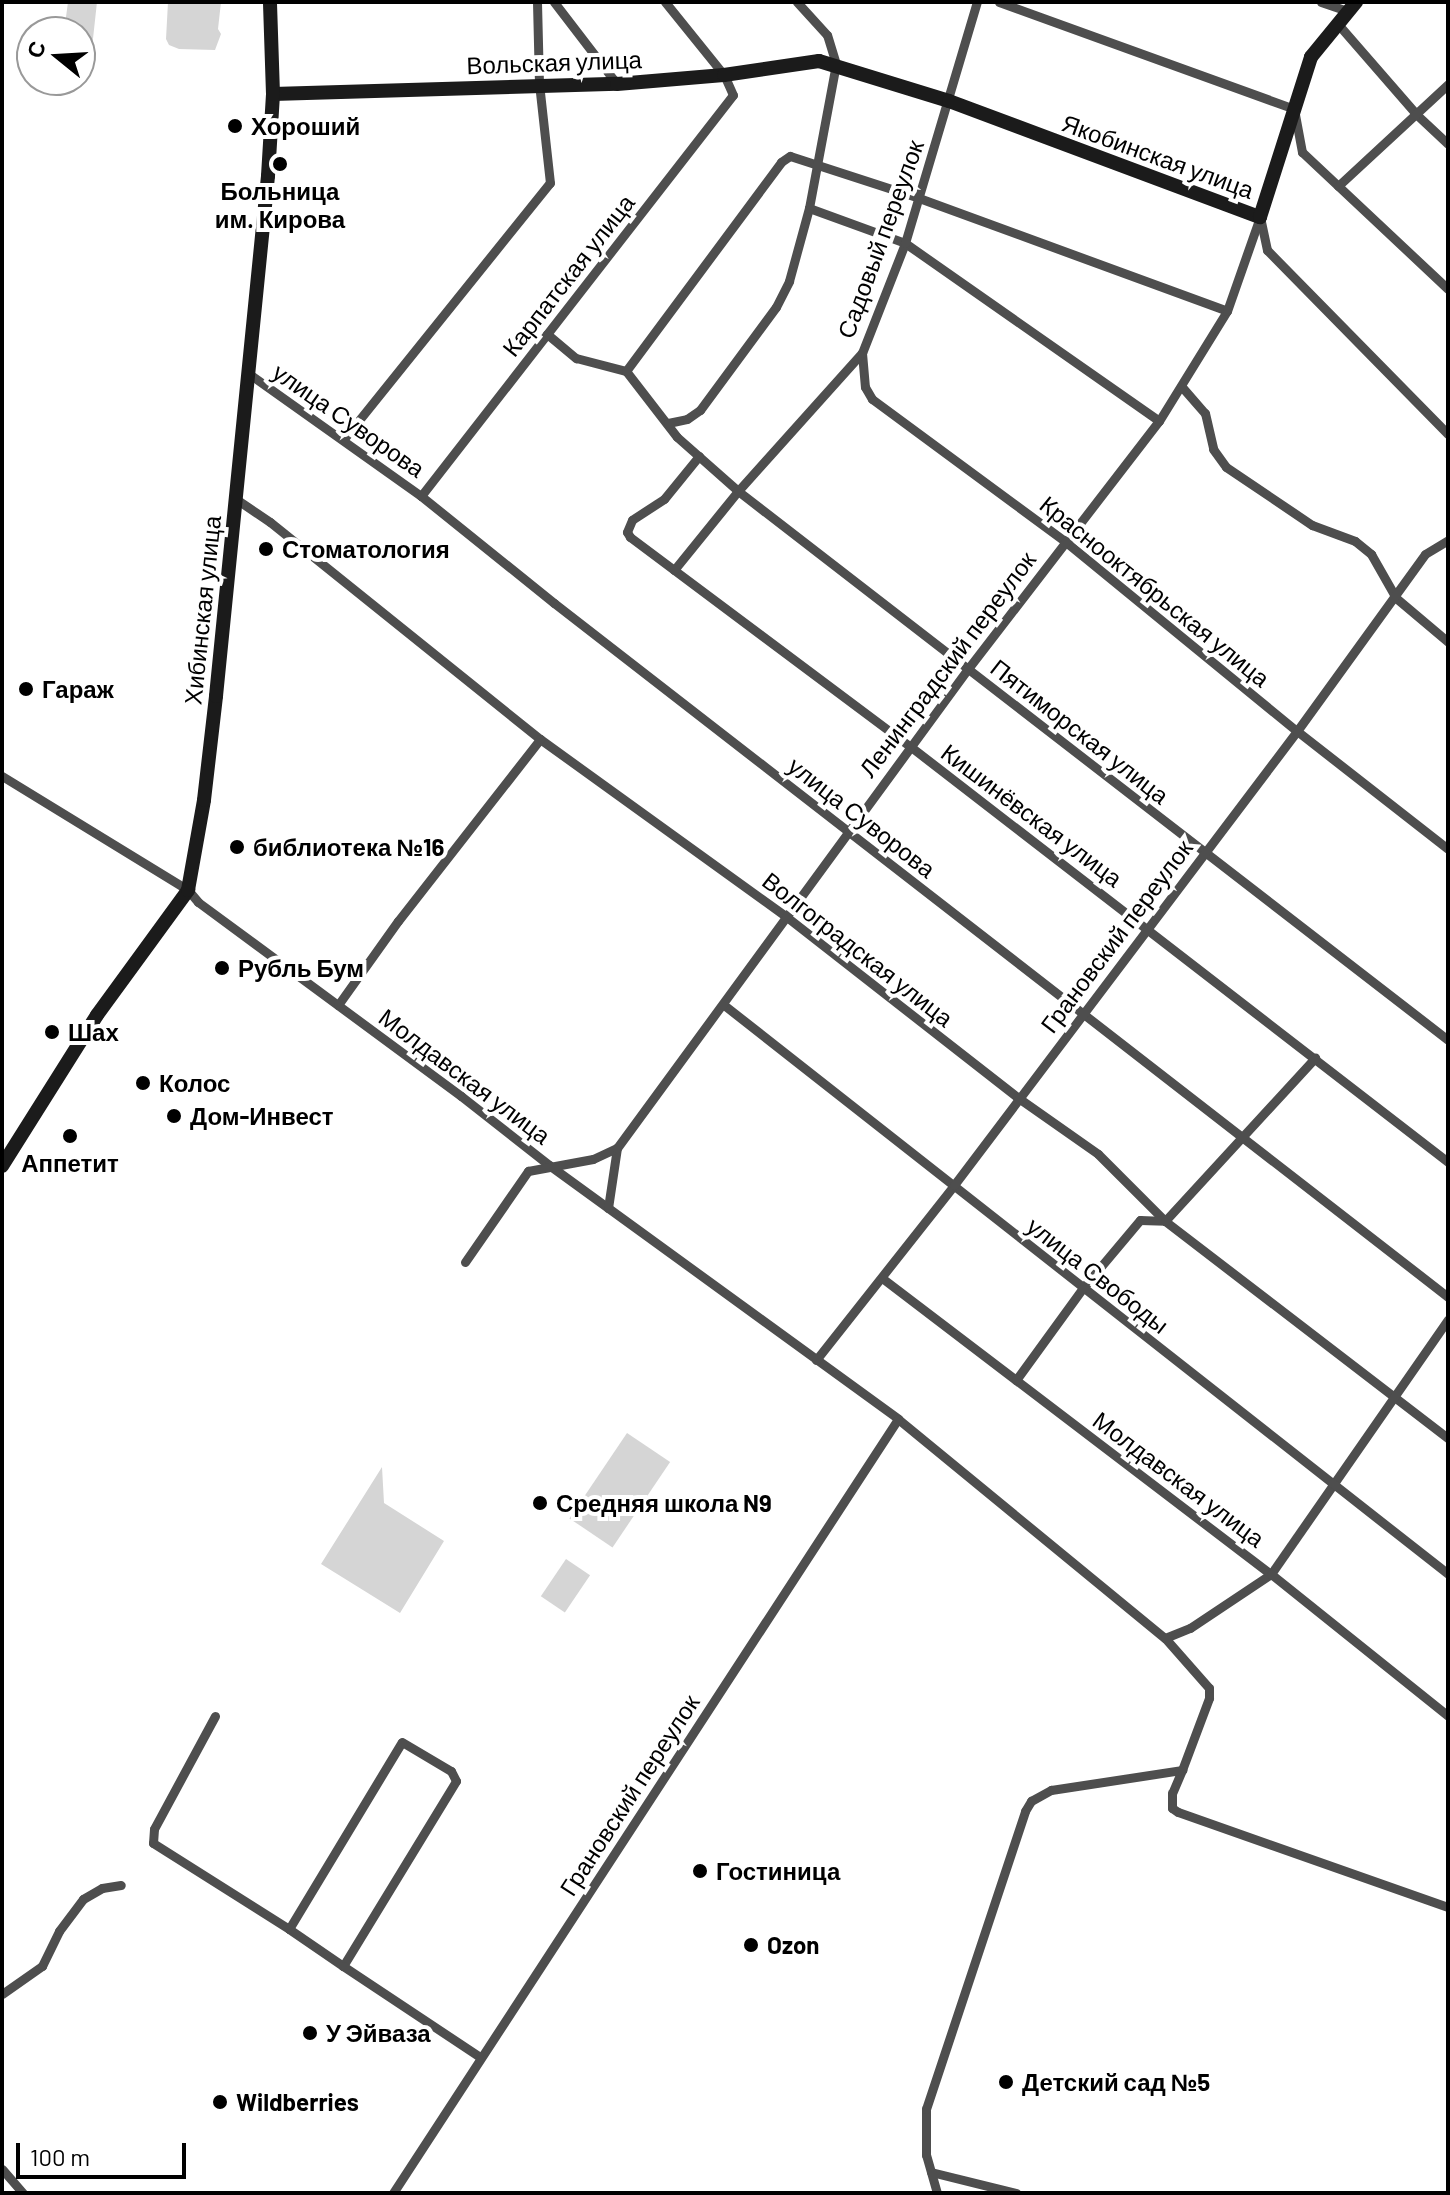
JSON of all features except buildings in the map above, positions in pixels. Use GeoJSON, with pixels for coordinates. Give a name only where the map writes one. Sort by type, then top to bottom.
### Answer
{"type":"FeatureCollection","features":[{"type":"Feature","properties":{"kind":"street","name":"Хибинская улица"},"geometry":{"type":"LineString","coordinates":[[2,1166],[97,1015],[188,890],[204,800],[248,373],[273,94],[270,2]]}},
{"type":"Feature","properties":{"kind":"street"},"geometry":{"type":"LineString","coordinates":[[343,440],[550,183],[539,84],[537,2]]}},
{"type":"Feature","properties":{"kind":"street"},"geometry":{"type":"LineString","coordinates":[[554,2],[617,84]]}},
{"type":"Feature","properties":{"kind":"street"},"geometry":{"type":"LineString","coordinates":[[665,2],[724,75]]}},
{"type":"Feature","properties":{"kind":"street"},"geometry":{"type":"LineString","coordinates":[[668,423],[687,419],[700,410],[776,307],[789,281],[809,208],[836,64],[827,35],[797,2]]}},
{"type":"Feature","properties":{"kind":"street","name":"Садовый переулок"},"geometry":{"type":"LineString","coordinates":[[674,570],[738,491],[862,353],[905,243],[977,2]]}},
{"type":"Feature","properties":{"kind":"street"},"geometry":{"type":"LineString","coordinates":[[999,2],[1294,109],[1302,152],[1448,289]]}},
{"type":"Feature","properties":{"kind":"street"},"geometry":{"type":"LineString","coordinates":[[1321,2],[1352,7]]}},
{"type":"Feature","properties":{"kind":"street","name":"Ленинградский переулок"},"geometry":{"type":"LineString","coordinates":[[617,1148],[967,670],[1067,543],[1182,387],[1227,311],[1311,57],[1352,7]]}},
{"type":"Feature","properties":{"kind":"street"},"geometry":{"type":"LineString","coordinates":[[1337,23],[1417,115],[1448,144]]}},
{"type":"Feature","properties":{"kind":"street","name":"Вольская улица"},"geometry":{"type":"LineString","coordinates":[[273,94],[617,84],[724,75],[819,61],[836,64]]}},
{"type":"Feature","properties":{"kind":"street","name":"Якобинская улица"},"geometry":{"type":"LineString","coordinates":[[836,64],[949,101],[1260,217],[1267,250],[1448,434]]}},
{"type":"Feature","properties":{"kind":"street","name":"Карпатская улица"},"geometry":{"type":"LineString","coordinates":[[421,496],[733,95],[724,75]]}},
{"type":"Feature","properties":{"kind":"street"},"geometry":{"type":"LineString","coordinates":[[1338,186],[1448,84]]}},
{"type":"Feature","properties":{"kind":"street"},"geometry":{"type":"LineString","coordinates":[[547,334],[576,358],[626,371],[784,159],[790,156],[919,198],[1227,311]]}},
{"type":"Feature","properties":{"kind":"street"},"geometry":{"type":"LineString","coordinates":[[809,208],[905,243],[1159,421]]}},
{"type":"Feature","properties":{"kind":"street","name":"Краснооктябрьская улица"},"geometry":{"type":"LineString","coordinates":[[862,353],[865,387],[872,399],[1067,543],[1297,731],[1448,849]]}},
{"type":"Feature","properties":{"kind":"street","name":"Пятиморская улица"},"geometry":{"type":"LineString","coordinates":[[626,371],[677,437],[738,491],[1448,1040]]}},
{"type":"Feature","properties":{"kind":"street","name":"улица Суворова"},"geometry":{"type":"LineString","coordinates":[[248,373],[421,496],[849,833],[1448,1297]]}},
{"type":"Feature","properties":{"kind":"street"},"geometry":{"type":"LineString","coordinates":[[1182,387],[1205,413],[1213,449],[1226,467],[1312,525],[1355,541],[1378,564],[1396,598],[1448,642]]}},
{"type":"Feature","properties":{"kind":"street","name":"Кишинёвская улица"},"geometry":{"type":"LineString","coordinates":[[699,456],[664,499],[632,520],[627,532],[1147,928],[1448,1162]]}},
{"type":"Feature","properties":{"kind":"street","name":"Волгоградская улица"},"geometry":{"type":"LineString","coordinates":[[236,499],[270,522],[540,739],[788,918],[1017,1097],[1098,1154],[1165,1221],[1448,1438]]}},
{"type":"Feature","properties":{"kind":"street","name":"Грановский переулок"},"geometry":{"type":"LineString","coordinates":[[816,1360],[954,1185],[1017,1097],[1205,853],[1396,598],[1425,554],[1448,540]]}},
{"type":"Feature","properties":{"kind":"street"},"geometry":{"type":"LineString","coordinates":[[338,1005],[398,921],[540,739]]}},
{"type":"Feature","properties":{"kind":"street","name":"Молдавская улица"},"geometry":{"type":"LineString","coordinates":[[2,776],[188,890],[198,902],[549,1165],[898,1419],[1165,1638],[1209,1688],[1209,1698],[1182,1770]]}},
{"type":"Feature","properties":{"kind":"street","name":"улица Свободы"},"geometry":{"type":"LineString","coordinates":[[724,1005],[1448,1574]]}},
{"type":"Feature","properties":{"kind":"street"},"geometry":{"type":"LineString","coordinates":[[1016,1380],[1082,1289],[1140,1220],[1165,1221],[1315,1058]]}},
{"type":"Feature","properties":{"kind":"street"},"geometry":{"type":"LineString","coordinates":[[465,1262],[528,1171],[593,1159],[617,1148]]}},
{"type":"Feature","properties":{"kind":"street"},"geometry":{"type":"LineString","coordinates":[[608,1208],[617,1148]]}},
{"type":"Feature","properties":{"kind":"street","name":"Молдавская улица"},"geometry":{"type":"LineString","coordinates":[[882,1278],[1271,1574],[1448,1716]]}},
{"type":"Feature","properties":{"kind":"street"},"geometry":{"type":"LineString","coordinates":[[1165,1638],[1190,1628],[1271,1574],[1448,1319]]}},
{"type":"Feature","properties":{"kind":"street","name":"Грановский переулок"},"geometry":{"type":"LineString","coordinates":[[393,2193],[898,1419]]}},
{"type":"Feature","properties":{"kind":"street"},"geometry":{"type":"LineString","coordinates":[[215,1716],[154,1829],[153,1843],[289,1929],[480,2057]]}},
{"type":"Feature","properties":{"kind":"street"},"geometry":{"type":"LineString","coordinates":[[289,1929],[399,1744],[409,1743],[451,1771],[456,1776],[454,1784],[343,1966]]}},
{"type":"Feature","properties":{"kind":"street"},"geometry":{"type":"LineString","coordinates":[[937,2193],[926,2155],[926,2109],[1025,1811],[1031,1801],[1051,1790],[1182,1770],[1171,1801],[1178,1812],[1448,1907]]}},
{"type":"Feature","properties":{"kind":"street"},"geometry":{"type":"LineString","coordinates":[[2,1994],[42,1966],[59,1931],[83,1899],[102,1888],[121,1885]]}},
{"type":"Feature","properties":{"kind":"street"},"geometry":{"type":"LineString","coordinates":[[2,2169],[23,2193]]}},
{"type":"Feature","properties":{"kind":"street"},"geometry":{"type":"LineString","coordinates":[[931,2172],[1016,2193]]}},
{"type":"Feature","properties":{"kind":"shaded area"},"geometry":{"type":"Polygon","coordinates":[[[68,2],[97,2],[95,16],[66,16],[68,2]]]}},
{"type":"Feature","properties":{"kind":"shaded area"},"geometry":{"type":"Polygon","coordinates":[[[168,2],[221,2],[218,29],[221,34],[215,50],[179,49],[169,45],[166,39],[168,2]]]}},
{"type":"Feature","properties":{"kind":"shaded area"},"geometry":{"type":"Polygon","coordinates":[[[627,1433],[670,1462],[613,1547],[569,1518],[627,1433]]]}},
{"type":"Feature","properties":{"kind":"shaded area"},"geometry":{"type":"Polygon","coordinates":[[[382,1467],[384,1503],[444,1541],[400,1613],[321,1564],[382,1467]]]}},
{"type":"Feature","properties":{"kind":"shaded area"},"geometry":{"type":"Polygon","coordinates":[[[566,1559],[590,1575],[565,1613],[541,1596],[566,1559]]]}},
{"type":"Feature","properties":{"kind":"place","name":"Хороший"},"geometry":{"type":"Point","coordinates":[235,126]}},
{"type":"Feature","properties":{"kind":"place","name":"Больница им. Кирова"},"geometry":{"type":"Point","coordinates":[280,164]}},
{"type":"Feature","properties":{"kind":"place","name":"Стоматология"},"geometry":{"type":"Point","coordinates":[266,549]}},
{"type":"Feature","properties":{"kind":"place","name":"Гараж"},"geometry":{"type":"Point","coordinates":[26,689]}},
{"type":"Feature","properties":{"kind":"place","name":"библиотека №16"},"geometry":{"type":"Point","coordinates":[237,847]}},
{"type":"Feature","properties":{"kind":"place","name":"Рубль Бум"},"geometry":{"type":"Point","coordinates":[222,968]}},
{"type":"Feature","properties":{"kind":"place","name":"Шах"},"geometry":{"type":"Point","coordinates":[52,1032]}},
{"type":"Feature","properties":{"kind":"place","name":"Колос"},"geometry":{"type":"Point","coordinates":[143,1083]}},
{"type":"Feature","properties":{"kind":"place","name":"Дом-Инвест"},"geometry":{"type":"Point","coordinates":[174,1116]}},
{"type":"Feature","properties":{"kind":"place","name":"Аппетит"},"geometry":{"type":"Point","coordinates":[70,1136]}},
{"type":"Feature","properties":{"kind":"place","name":"Средняя школа N9"},"geometry":{"type":"Point","coordinates":[540,1503]}},
{"type":"Feature","properties":{"kind":"place","name":"Гостиница"},"geometry":{"type":"Point","coordinates":[700,1871]}},
{"type":"Feature","properties":{"kind":"place","name":"Ozon"},"geometry":{"type":"Point","coordinates":[751,1945]}},
{"type":"Feature","properties":{"kind":"place","name":"У Эйваза"},"geometry":{"type":"Point","coordinates":[310,2033]}},
{"type":"Feature","properties":{"kind":"place","name":"Детский сад №5"},"geometry":{"type":"Point","coordinates":[1006,2082]}},
{"type":"Feature","properties":{"kind":"place","name":"Wildberries"},"geometry":{"type":"Point","coordinates":[220,2102]}}]}
